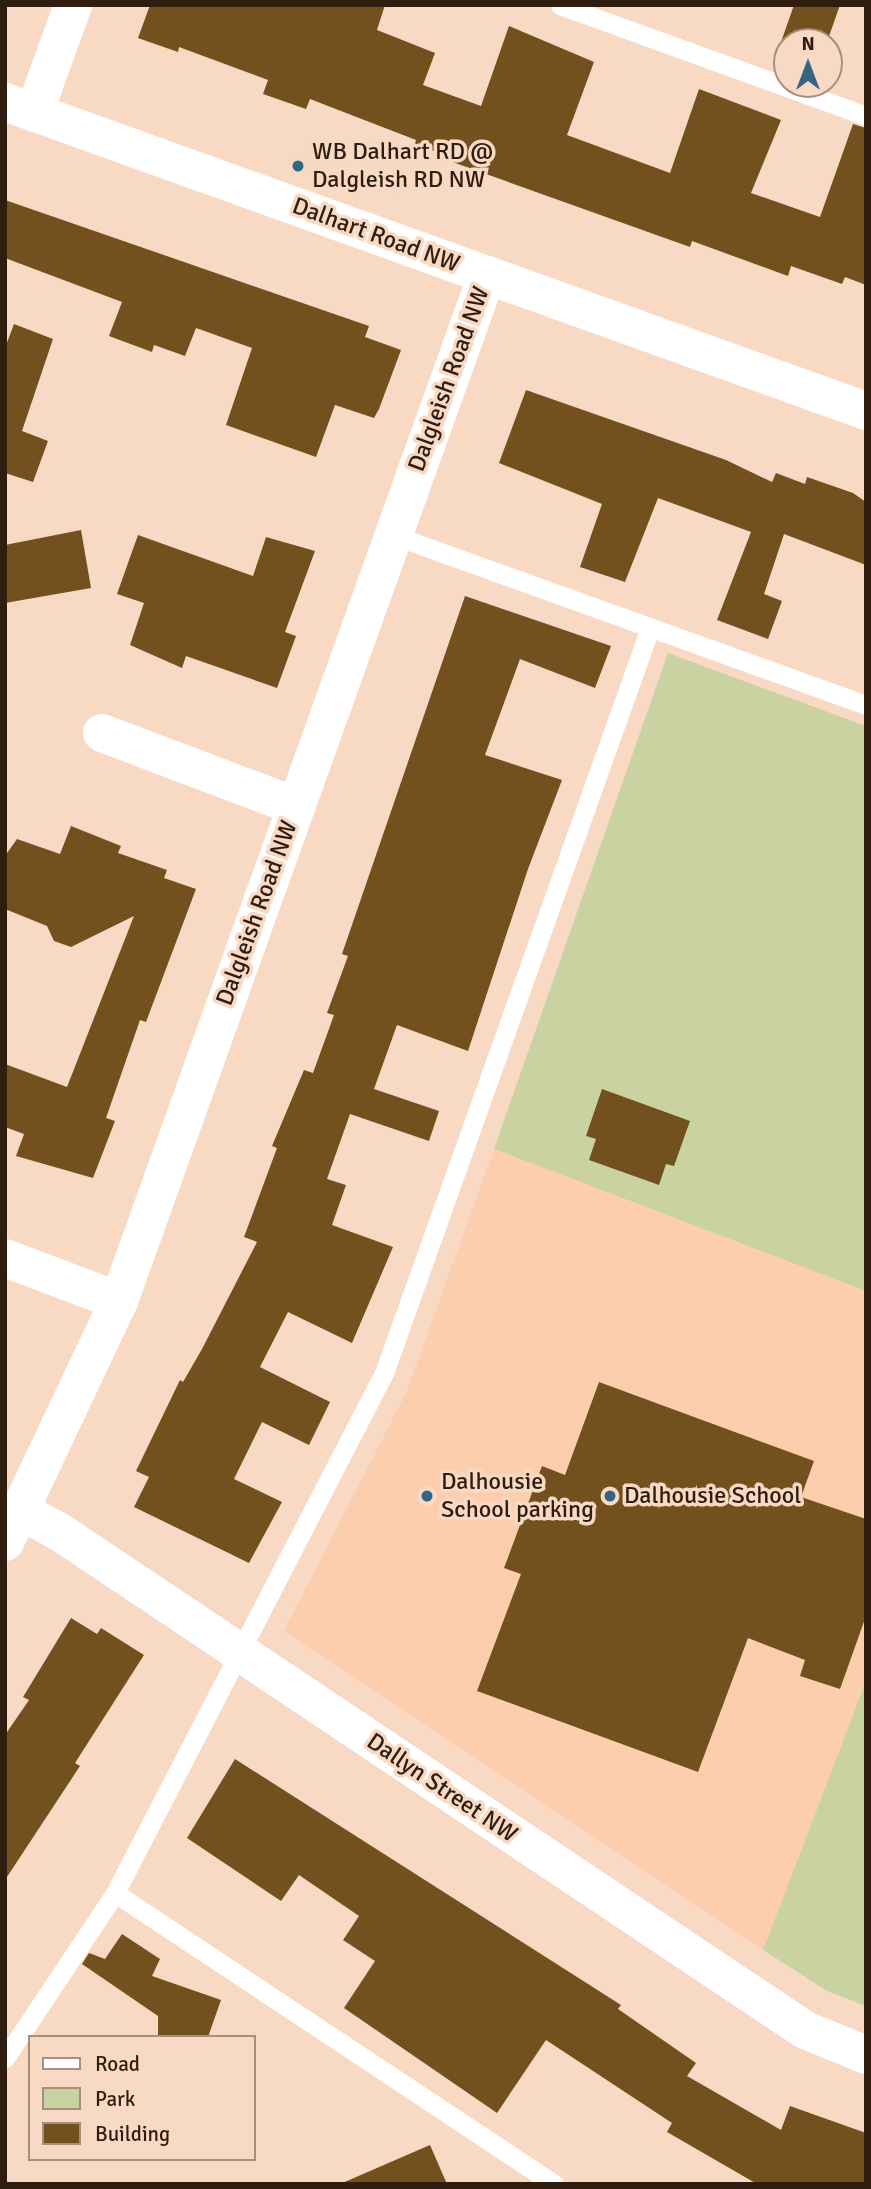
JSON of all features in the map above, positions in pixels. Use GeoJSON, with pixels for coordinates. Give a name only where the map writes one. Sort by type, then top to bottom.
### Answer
{"type":"FeatureCollection","features":[{"type":"Feature","properties":{"kind":"street"},"geometry":{"type":"LineString","coordinates":[[20,107],[73,5]]}},
{"type":"Feature","properties":{"kind":"street","name":"Dalhart Road NW"},"geometry":{"type":"LineString","coordinates":[[20,107],[866,411]]}},
{"type":"Feature","properties":{"kind":"street","name":"Dalgleish Road NW"},"geometry":{"type":"LineString","coordinates":[[13,1527],[119,1301],[487,275]]}},
{"type":"Feature","properties":{"kind":"street"},"geometry":{"type":"LineString","coordinates":[[102,733],[295,806]]}},
{"type":"Feature","properties":{"kind":"street"},"geometry":{"type":"LineString","coordinates":[[5,1258],[119,1301]]}},
{"type":"Feature","properties":{"kind":"street","name":"Dallyn Street NW"},"geometry":{"type":"LineString","coordinates":[[13,1527],[58,1531],[805,2030],[866,2055]]}},
{"type":"Feature","properties":{"kind":"lane"},"geometry":{"type":"LineString","coordinates":[[560,5],[866,116]]}},
{"type":"Feature","properties":{"kind":"lane"},"geometry":{"type":"LineString","coordinates":[[393,535],[866,705]]}},
{"type":"Feature","properties":{"kind":"lane"},"geometry":{"type":"LineString","coordinates":[[5,2057],[115,1893],[384,1373],[650,628]]}},
{"type":"Feature","properties":{"kind":"lane"},"geometry":{"type":"LineString","coordinates":[[115,1893],[554,2184]]}},
{"type":"Feature","properties":{"kind":"shaded area","name":"Dalhousie School"},"geometry":{"type":"Polygon","coordinates":[[[494,1149],[866,1291],[866,1681],[763,1950],[284,1631],[407,1391],[494,1149]]]}},
{"type":"Feature","properties":{"kind":"green space"},"geometry":{"type":"Polygon","coordinates":[[[668,653],[866,726],[866,1291],[494,1149],[668,653]]]}},
{"type":"Feature","properties":{"kind":"green space"},"geometry":{"type":"Polygon","coordinates":[[[866,1681],[866,2006],[827,1991],[763,1950],[866,1681]]]}},
{"type":"Feature","properties":{"kind":"building"},"geometry":{"type":"Polygon","coordinates":[[[150,5],[385,5],[377,30],[435,53],[423,85],[481,106],[509,26],[594,62],[567,135],[670,173],[699,89],[781,120],[751,193],[820,217],[853,124],[866,128],[866,285],[845,277],[842,284],[791,266],[788,276],[692,241],[690,247],[444,159],[445,155],[415,144],[416,140],[310,99],[306,109],[263,94],[268,80],[179,47],[178,52],[138,38],[150,5]]]}},
{"type":"Feature","properties":{"kind":"building"},"geometry":{"type":"Polygon","coordinates":[[[794,5],[840,5],[832,28],[786,28],[794,5]]]}},
{"type":"Feature","properties":{"kind":"building"},"geometry":{"type":"Polygon","coordinates":[[[5,200],[369,326],[365,337],[401,350],[374,418],[335,405],[316,457],[226,425],[252,348],[196,328],[185,356],[154,345],[152,352],[109,336],[122,302],[5,258],[5,200]]]}},
{"type":"Feature","properties":{"kind":"building"},"geometry":{"type":"Polygon","coordinates":[[[14,324],[53,339],[22,431],[48,441],[33,482],[5,473],[5,348],[14,324]]]}},
{"type":"Feature","properties":{"kind":"building"},"geometry":{"type":"Polygon","coordinates":[[[526,390],[726,460],[772,482],[776,473],[805,484],[807,477],[853,493],[866,502],[866,565],[784,534],[764,594],[782,601],[768,639],[717,620],[751,532],[658,498],[625,582],[580,567],[602,504],[499,463],[526,390]]]}},
{"type":"Feature","properties":{"kind":"building"},"geometry":{"type":"Polygon","coordinates":[[[81,530],[91,588],[5,603],[5,545],[81,530]]]}},
{"type":"Feature","properties":{"kind":"building"},"geometry":{"type":"Polygon","coordinates":[[[138,535],[253,576],[266,537],[315,551],[285,632],[296,636],[277,688],[186,656],[182,668],[130,645],[144,603],[117,594],[138,535]]]}},
{"type":"Feature","properties":{"kind":"building"},"geometry":{"type":"Polygon","coordinates":[[[465,596],[611,646],[595,688],[520,659],[485,755],[562,780],[528,869],[468,1051],[397,1025],[374,1089],[439,1111],[429,1141],[350,1114],[327,1179],[346,1185],[332,1225],[393,1247],[352,1343],[288,1312],[260,1367],[330,1402],[309,1445],[262,1422],[234,1479],[282,1502],[249,1563],[134,1507],[149,1477],[136,1471],[180,1380],[183,1382],[202,1349],[257,1242],[244,1237],[277,1148],[272,1146],[304,1070],[313,1073],[334,1015],[327,1013],[348,956],[342,954],[465,596]]]}},
{"type":"Feature","properties":{"kind":"building"},"geometry":{"type":"Polygon","coordinates":[[[71,826],[121,846],[118,853],[167,870],[164,878],[196,889],[146,1022],[140,1020],[106,1118],[115,1121],[93,1178],[16,1156],[24,1134],[5,1127],[5,1064],[67,1087],[134,916],[71,947],[54,941],[47,926],[5,909],[5,856],[17,839],[60,854],[71,826]]]}},
{"type":"Feature","properties":{"kind":"building"},"geometry":{"type":"Polygon","coordinates":[[[602,1089],[690,1121],[674,1166],[666,1164],[659,1185],[589,1160],[596,1139],[586,1136],[602,1089]]]}},
{"type":"Feature","properties":{"kind":"building"},"geometry":{"type":"Polygon","coordinates":[[[599,1382],[814,1461],[801,1497],[866,1519],[866,1616],[840,1689],[800,1676],[805,1660],[748,1638],[698,1772],[477,1691],[521,1574],[504,1568],[542,1466],[565,1475],[599,1382]]]}},
{"type":"Feature","properties":{"kind":"building"},"geometry":{"type":"Polygon","coordinates":[[[71,1618],[97,1634],[101,1628],[144,1655],[75,1763],[80,1766],[5,1880],[5,1735],[29,1700],[23,1697],[71,1618]]]}},
{"type":"Feature","properties":{"kind":"building"},"geometry":{"type":"Polygon","coordinates":[[[235,1759],[621,2005],[618,2009],[696,2063],[687,2076],[781,2130],[790,2106],[866,2133],[866,2184],[757,2184],[667,2132],[672,2123],[546,2040],[497,2113],[344,2008],[375,1961],[343,1940],[359,1916],[299,1875],[281,1901],[187,1838],[235,1759]]]}},
{"type":"Feature","properties":{"kind":"building"},"geometry":{"type":"Polygon","coordinates":[[[122,1934],[160,1959],[152,1976],[221,2000],[209,2035],[158,2035],[158,2016],[82,1964],[89,1953],[105,1959],[122,1934]]]}},
{"type":"Feature","properties":{"kind":"building"},"geometry":{"type":"Polygon","coordinates":[[[430,2145],[447,2184],[340,2184],[430,2145]]]}},
{"type":"Feature","properties":{"kind":"place","name":"WB Dalhart RD @ Dalgleish RD NW"},"geometry":{"type":"Point","coordinates":[298,166]}},
{"type":"Feature","properties":{"kind":"place","name":"Dalhousie School parking"},"geometry":{"type":"Point","coordinates":[427,1496]}},
{"type":"Feature","properties":{"kind":"place","name":"Dalhousie School"},"geometry":{"type":"Point","coordinates":[610,1496]}}]}
